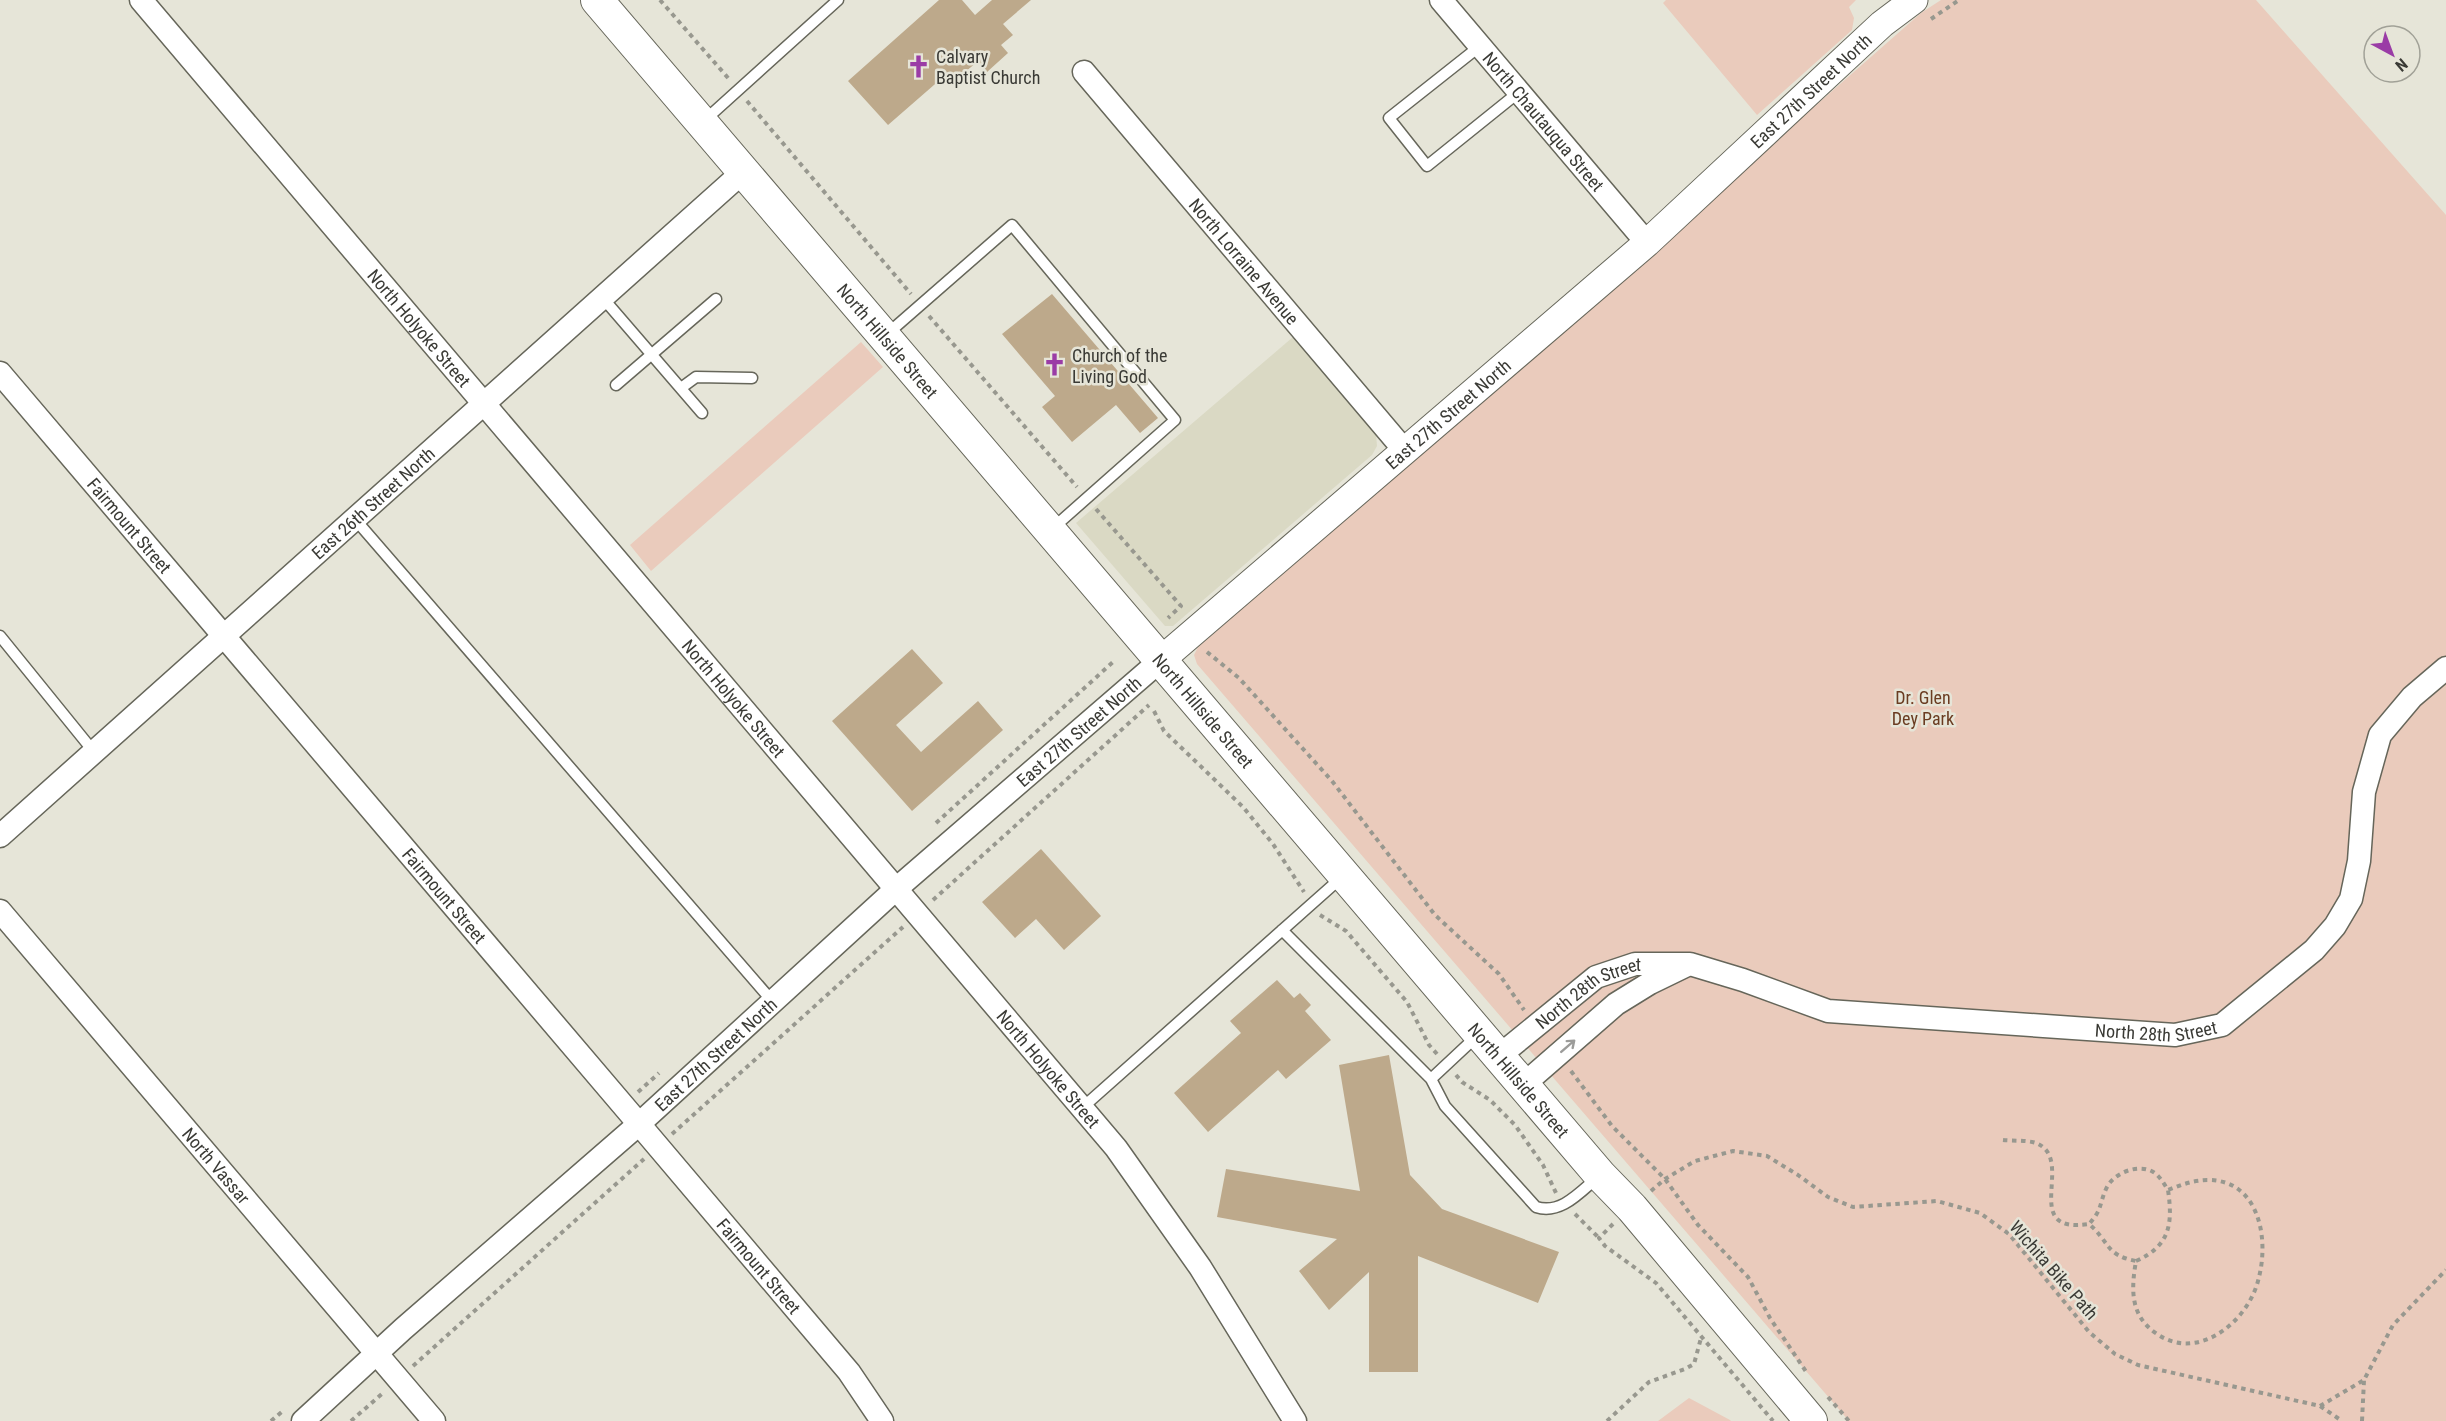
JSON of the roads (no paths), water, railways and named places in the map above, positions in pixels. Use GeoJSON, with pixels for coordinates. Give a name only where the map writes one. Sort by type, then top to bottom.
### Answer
{"type":"FeatureCollection","features":[{"type":"Feature","properties":{"kind":"main road","name":"North Hillside Street"},"geometry":{"type":"LineString","coordinates":[[597,0],[1600,1175],[1632,1208],[1793,1415]]}},
{"type":"Feature","properties":{"kind":"street","name":"North Holyoke Street"},"geometry":{"type":"LineString","coordinates":[[141,0],[1116,1148],[1200,1267],[1295,1421]]}},
{"type":"Feature","properties":{"kind":"street","name":"North Chautauqua Street"},"geometry":{"type":"LineString","coordinates":[[1441,0],[1647,243]]}},
{"type":"Feature","properties":{"kind":"street","name":"East 27th Street North"},"geometry":{"type":"LineString","coordinates":[[296,1413],[377,1353],[639,1124],[897,889],[1647,243],[1882,24],[1914,0]]}},
{"type":"Feature","properties":{"kind":"street","name":"North Lorraine Avenue"},"geometry":{"type":"LineString","coordinates":[[1084,72],[1405,451]]}},
{"type":"Feature","properties":{"kind":"street","name":"East 26th Street North"},"geometry":{"type":"LineString","coordinates":[[0,836],[744,171]]}},
{"type":"Feature","properties":{"kind":"street","name":"Fairmount Street"},"geometry":{"type":"LineString","coordinates":[[0,373],[849,1372],[882,1421]]}},
{"type":"Feature","properties":{"kind":"street","name":"North 28th Street"},"geometry":{"type":"LineString","coordinates":[[1489,1045],[1536,1026],[1596,977],[1635,964],[1689,964],[1743,980],[1828,1011],[2175,1035],[2222,1025],[2314,950],[2335,926],[2350,899],[2360,861],[2364,792],[2380,735],[2412,697],[2446,669]]}},
{"type":"Feature","properties":{"kind":"street","name":"North Vassar"},"geometry":{"type":"LineString","coordinates":[[0,911],[434,1421]]}},
{"type":"Feature","properties":{"kind":"street","name":"North 28th Street"},"geometry":{"type":"LineString","coordinates":[[1523,1085],[1616,1004],[1650,983],[1689,964]]}},
{"type":"Feature","properties":{"kind":"lane"},"geometry":{"type":"LineString","coordinates":[[702,123],[838,0]]}},
{"type":"Feature","properties":{"kind":"lane"},"geometry":{"type":"LineString","coordinates":[[1480,46],[1389,118],[1427,166],[1519,92]]}},
{"type":"Feature","properties":{"kind":"lane"},"geometry":{"type":"LineString","coordinates":[[884,336],[1012,225],[1175,420],[1051,530]]}},
{"type":"Feature","properties":{"kind":"lane"},"geometry":{"type":"LineString","coordinates":[[602,297],[702,413]]}},
{"type":"Feature","properties":{"kind":"lane"},"geometry":{"type":"LineString","coordinates":[[616,386],[716,299]]}},
{"type":"Feature","properties":{"kind":"lane"},"geometry":{"type":"LineString","coordinates":[[681,388],[696,378],[752,378]]}},
{"type":"Feature","properties":{"kind":"lane"},"geometry":{"type":"LineString","coordinates":[[354,518],[773,1002]]}},
{"type":"Feature","properties":{"kind":"lane"},"geometry":{"type":"LineString","coordinates":[[0,636],[94,752]]}},
{"type":"Feature","properties":{"kind":"lane"},"geometry":{"type":"LineString","coordinates":[[1082,1108],[1344,875]]}},
{"type":"Feature","properties":{"kind":"lane"},"geometry":{"type":"LineString","coordinates":[[1282,930],[1431,1079],[1445,1106],[1536,1206],[1547,1210],[1560,1207],[1600,1175]]}},
{"type":"Feature","properties":{"kind":"lane"},"geometry":{"type":"LineString","coordinates":[[1431,1079],[1447,1065],[1489,1045]]}},
{"type":"Feature","properties":{"kind":"place","name":"Calvary Baptist Church"},"geometry":{"type":"Point","coordinates":[918,66]}},
{"type":"Feature","properties":{"kind":"place","name":"Church of the Living God"},"geometry":{"type":"Point","coordinates":[1054,365]}},
{"type":"Feature","properties":{"kind":"park label","name":"Dr. Glen Dey Park"},"geometry":{"type":"Point","coordinates":[1923,707]}}]}
